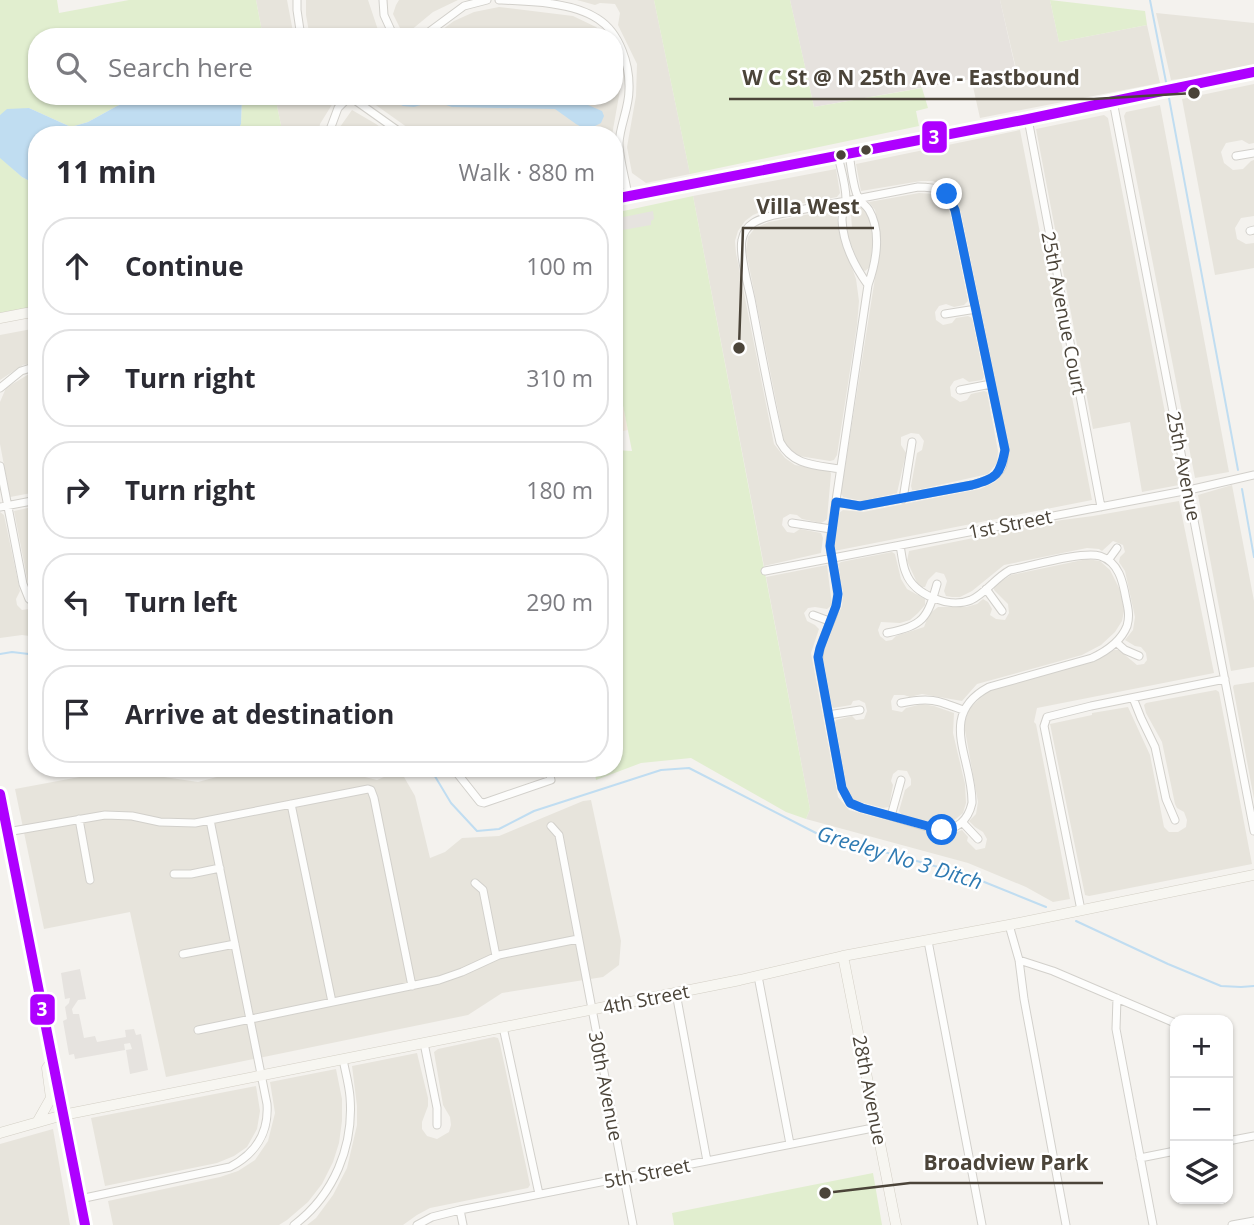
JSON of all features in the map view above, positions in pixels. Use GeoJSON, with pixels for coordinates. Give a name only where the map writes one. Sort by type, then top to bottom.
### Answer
{"type":"FeatureCollection","features":[{"type":"Feature","properties":{"kind":"main road"},"geometry":{"type":"LineString","coordinates":[[623,197],[1028,119],[1254,72]]}},
{"type":"Feature","properties":{"kind":"main road"},"geometry":{"type":"LineString","coordinates":[[0,318],[28,313]]}},
{"type":"Feature","properties":{"kind":"main road"},"geometry":{"type":"LineString","coordinates":[[0,794],[85,1225]]}},
{"type":"Feature","properties":{"kind":"main road","name":"4th Street"},"geometry":{"type":"LineString","coordinates":[[0,1133],[63,1115],[1254,875]]}},
{"type":"Feature","properties":{"kind":"main road","name":"28th Avenue"},"geometry":{"type":"LineString","coordinates":[[843,956],[896,1225]]}},
{"type":"Feature","properties":{"kind":"main road"},"geometry":{"type":"LineString","coordinates":[[38,1122],[51,1098],[47,1068],[52,1061]]}},
{"type":"Feature","properties":{"kind":"street"},"geometry":{"type":"LineString","coordinates":[[297,0],[300,28]]}},
{"type":"Feature","properties":{"kind":"street"},"geometry":{"type":"LineString","coordinates":[[383,0],[384,15],[390,28]]}},
{"type":"Feature","properties":{"kind":"street"},"geometry":{"type":"LineString","coordinates":[[434,28],[464,6],[487,0]]}},
{"type":"Feature","properties":{"kind":"street"},"geometry":{"type":"LineString","coordinates":[[499,0],[534,1],[572,8],[599,19],[608,28]]}},
{"type":"Feature","properties":{"kind":"street"},"geometry":{"type":"LineString","coordinates":[[622,126],[629,91],[623,51]]}},
{"type":"Feature","properties":{"kind":"street","name":"25th Avenue"},"geometry":{"type":"LineString","coordinates":[[1113,101],[1254,831]]}},
{"type":"Feature","properties":{"kind":"street"},"geometry":{"type":"LineString","coordinates":[[331,126],[341,105]]}},
{"type":"Feature","properties":{"kind":"street"},"geometry":{"type":"LineString","coordinates":[[362,105],[391,126]]}},
{"type":"Feature","properties":{"kind":"street","name":"25th Avenue Court"},"geometry":{"type":"LineString","coordinates":[[1028,119],[1101,507]]}},
{"type":"Feature","properties":{"kind":"street"},"geometry":{"type":"LineString","coordinates":[[1236,156],[1254,153]]}},
{"type":"Feature","properties":{"kind":"street"},"geometry":{"type":"LineString","coordinates":[[843,155],[858,198],[869,211],[875,231],[874,267],[867,285],[831,529],[831,559],[838,594],[818,657],[840,779],[850,803],[937,830],[951,829],[963,822],[971,810],[972,797],[960,731],[963,710],[970,700],[989,687],[1092,658],[1104,652],[1126,628],[1129,614],[1122,579],[1109,559],[1098,555],[1083,555],[1010,570],[974,599],[960,603],[943,602],[915,587],[905,573],[900,546]]}},
{"type":"Feature","properties":{"kind":"street"},"geometry":{"type":"LineString","coordinates":[[843,155],[846,201],[842,219],[846,241],[867,285]]}},
{"type":"Feature","properties":{"kind":"street"},"geometry":{"type":"LineString","coordinates":[[623,167],[628,196]]}},
{"type":"Feature","properties":{"kind":"street"},"geometry":{"type":"LineString","coordinates":[[836,502],[860,506],[903,499],[985,482],[1002,468],[1005,450],[955,210],[947,194],[937,189],[918,187],[757,220],[744,234],[741,248],[780,442],[785,452],[794,459],[840,469]]}},
{"type":"Feature","properties":{"kind":"street"},"geometry":{"type":"LineString","coordinates":[[945,314],[976,309]]}},
{"type":"Feature","properties":{"kind":"street"},"geometry":{"type":"LineString","coordinates":[[0,388],[21,371],[28,369]]}},
{"type":"Feature","properties":{"kind":"street"},"geometry":{"type":"LineString","coordinates":[[960,390],[991,384]]}},
{"type":"Feature","properties":{"kind":"street"},"geometry":{"type":"LineString","coordinates":[[903,499],[912,442]]}},
{"type":"Feature","properties":{"kind":"street"},"geometry":{"type":"LineString","coordinates":[[0,466],[4,506],[28,597]]}},
{"type":"Feature","properties":{"kind":"street","name":"1st Street"},"geometry":{"type":"LineString","coordinates":[[765,571],[1189,491],[1254,475]]}},
{"type":"Feature","properties":{"kind":"street"},"geometry":{"type":"LineString","coordinates":[[4,506],[28,502]]}},
{"type":"Feature","properties":{"kind":"street"},"geometry":{"type":"LineString","coordinates":[[792,523],[831,529]]}},
{"type":"Feature","properties":{"kind":"street"},"geometry":{"type":"LineString","coordinates":[[1109,559],[1118,548]]}},
{"type":"Feature","properties":{"kind":"street"},"geometry":{"type":"LineString","coordinates":[[887,633],[914,626],[923,619],[937,584]]}},
{"type":"Feature","properties":{"kind":"street"},"geometry":{"type":"LineString","coordinates":[[986,589],[1002,611]]}},
{"type":"Feature","properties":{"kind":"street"},"geometry":{"type":"LineString","coordinates":[[813,615],[830,621]]}},
{"type":"Feature","properties":{"kind":"street"},"geometry":{"type":"LineString","coordinates":[[1116,642],[1125,650],[1139,656]]}},
{"type":"Feature","properties":{"kind":"street"},"geometry":{"type":"LineString","coordinates":[[1081,910],[1044,726],[1047,717],[1225,679]]}},
{"type":"Feature","properties":{"kind":"street"},"geometry":{"type":"LineString","coordinates":[[1133,698],[1155,747],[1166,799],[1175,820]]}},
{"type":"Feature","properties":{"kind":"street"},"geometry":{"type":"LineString","coordinates":[[901,703],[929,699],[963,710]]}},
{"type":"Feature","properties":{"kind":"street"},"geometry":{"type":"LineString","coordinates":[[828,715],[860,710]]}},
{"type":"Feature","properties":{"kind":"street"},"geometry":{"type":"LineString","coordinates":[[460,777],[480,802],[484,803],[551,780],[550,777]]}},
{"type":"Feature","properties":{"kind":"street"},"geometry":{"type":"LineString","coordinates":[[891,816],[901,780]]}},
{"type":"Feature","properties":{"kind":"street"},"geometry":{"type":"LineString","coordinates":[[7,832],[105,815],[132,816],[160,822],[195,823],[371,790],[412,986]]}},
{"type":"Feature","properties":{"kind":"street"},"geometry":{"type":"LineString","coordinates":[[291,804],[331,1002]]}},
{"type":"Feature","properties":{"kind":"street"},"geometry":{"type":"LineString","coordinates":[[79,819],[90,880]]}},
{"type":"Feature","properties":{"kind":"street"},"geometry":{"type":"LineString","coordinates":[[80,1199],[223,1169],[242,1161],[257,1147],[266,1123],[267,1104],[210,820]]}},
{"type":"Feature","properties":{"kind":"street"},"geometry":{"type":"LineString","coordinates":[[963,822],[978,839]]}},
{"type":"Feature","properties":{"kind":"street","name":"30th Avenue"},"geometry":{"type":"LineString","coordinates":[[551,826],[559,835],[633,1225]]}},
{"type":"Feature","properties":{"kind":"street"},"geometry":{"type":"LineString","coordinates":[[174,874],[191,874],[220,868]]}},
{"type":"Feature","properties":{"kind":"street"},"geometry":{"type":"LineString","coordinates":[[475,883],[483,890],[496,956]]}},
{"type":"Feature","properties":{"kind":"street"},"geometry":{"type":"LineString","coordinates":[[1009,925],[1019,960],[1066,1225]]}},
{"type":"Feature","properties":{"kind":"street"},"geometry":{"type":"LineString","coordinates":[[198,1030],[439,980],[496,956],[578,939]]}},
{"type":"Feature","properties":{"kind":"street"},"geometry":{"type":"LineString","coordinates":[[928,941],[982,1225]]}},
{"type":"Feature","properties":{"kind":"street"},"geometry":{"type":"LineString","coordinates":[[183,954],[235,944]]}},
{"type":"Feature","properties":{"kind":"street"},"geometry":{"type":"LineString","coordinates":[[1019,960],[1053,971],[1170,1021]]}},
{"type":"Feature","properties":{"kind":"street"},"geometry":{"type":"LineString","coordinates":[[758,976],[790,1144]]}},
{"type":"Feature","properties":{"kind":"street"},"geometry":{"type":"LineString","coordinates":[[676,993],[707,1161]]}},
{"type":"Feature","properties":{"kind":"street"},"geometry":{"type":"LineString","coordinates":[[1117,998],[1116,1029],[1153,1225]]}},
{"type":"Feature","properties":{"kind":"street"},"geometry":{"type":"LineString","coordinates":[[503,1027],[539,1194]]}},
{"type":"Feature","properties":{"kind":"street"},"geometry":{"type":"LineString","coordinates":[[424,1043],[437,1108],[437,1125]]}},
{"type":"Feature","properties":{"kind":"street"},"geometry":{"type":"LineString","coordinates":[[294,1225],[324,1196],[346,1150],[350,1095],[343,1059]]}},
{"type":"Feature","properties":{"kind":"street","name":"5th Street"},"geometry":{"type":"LineString","coordinates":[[417,1225],[432,1217],[460,1210],[878,1127]]}},
{"type":"Feature","properties":{"kind":"street"},"geometry":{"type":"LineString","coordinates":[[1233,1140],[1254,1136]]}},
{"type":"Feature","properties":{"kind":"street"},"geometry":{"type":"LineString","coordinates":[[1140,1158],[1170,1152]]}},
{"type":"Feature","properties":{"kind":"street"},"geometry":{"type":"LineString","coordinates":[[460,1210],[463,1225]]}},
{"type":"Feature","properties":{"kind":"street"},"geometry":{"type":"LineString","coordinates":[[1232,1225],[1254,1221]]}},
{"type":"Feature","properties":{"kind":"shaded area"},"geometry":{"type":"Polygon","coordinates":[[[256,0],[287,0],[292,28],[261,28],[256,0]]]}},
{"type":"Feature","properties":{"kind":"shaded area"},"geometry":{"type":"Polygon","coordinates":[[[306,0],[368,0],[377,28],[308,28],[306,0]]]}},
{"type":"Feature","properties":{"kind":"shaded area"},"geometry":{"type":"Polygon","coordinates":[[[399,0],[458,0],[433,12],[414,28],[400,28],[393,14],[399,0]]]}},
{"type":"Feature","properties":{"kind":"shaded area"},"geometry":{"type":"Polygon","coordinates":[[[577,0],[654,0],[690,174],[646,183],[632,173],[627,147],[636,96],[637,64],[623,35],[623,28],[618,25],[620,13],[615,4],[595,5],[577,0]]]}},
{"type":"Feature","properties":{"kind":"shaded area"},"geometry":{"type":"Polygon","coordinates":[[[790,0],[1000,0],[1016,71],[814,107],[790,0]]]}},
{"type":"Feature","properties":{"kind":"shaded area"},"geometry":{"type":"Polygon","coordinates":[[[1000,0],[1050,0],[1059,42],[1147,25],[1160,83],[980,118],[972,82],[1017,73],[1000,0]]]}},
{"type":"Feature","properties":{"kind":"shaded area"},"geometry":{"type":"Polygon","coordinates":[[[499,7],[573,16],[597,28],[444,28],[474,12],[499,7]]]}},
{"type":"Feature","properties":{"kind":"shaded area"},"geometry":{"type":"Polygon","coordinates":[[[1156,13],[1254,23],[1254,66],[1171,80],[1156,13]]]}},
{"type":"Feature","properties":{"kind":"shaded area"},"geometry":{"type":"Polygon","coordinates":[[[1254,84],[1254,143],[1249,144],[1242,140],[1226,143],[1221,152],[1224,163],[1233,170],[1243,169],[1254,160],[1254,216],[1241,218],[1235,228],[1237,239],[1246,244],[1254,243],[1254,268],[1215,275],[1182,99],[1254,84]]]}},
{"type":"Feature","properties":{"kind":"shaded area"},"geometry":{"type":"Polygon","coordinates":[[[277,105],[332,105],[320,126],[281,126],[277,105]]]}},
{"type":"Feature","properties":{"kind":"shaded area"},"geometry":{"type":"Polygon","coordinates":[[[376,105],[617,105],[614,126],[405,126],[376,105]]]}},
{"type":"Feature","properties":{"kind":"shaded area"},"geometry":{"type":"Polygon","coordinates":[[[1160,105],[1229,472],[1195,478],[1124,116],[1126,112],[1160,105]]]}},
{"type":"Feature","properties":{"kind":"shaded area"},"geometry":{"type":"Polygon","coordinates":[[[352,110],[379,126],[341,126],[352,110]]]}},
{"type":"Feature","properties":{"kind":"shaded area"},"geometry":{"type":"Polygon","coordinates":[[[1104,115],[1108,118],[1179,485],[1142,492],[1130,422],[1093,429],[1036,129],[1104,115]]]}},
{"type":"Feature","properties":{"kind":"shaded area"},"geometry":{"type":"Polygon","coordinates":[[[1020,130],[1092,500],[834,551],[839,513],[843,510],[863,512],[980,489],[995,482],[1003,473],[1009,448],[956,199],[948,189],[933,181],[861,191],[856,164],[1020,130]]]}},
{"type":"Feature","properties":{"kind":"shaded area"},"geometry":{"type":"Polygon","coordinates":[[[836,169],[840,193],[837,197],[753,215],[738,231],[735,241],[774,444],[785,458],[795,465],[830,471],[831,474],[827,519],[821,523],[790,514],[783,518],[782,525],[787,532],[794,533],[800,529],[821,533],[821,553],[764,566],[693,196],[836,169]]]}},
{"type":"Feature","properties":{"kind":"shaded area"},"geometry":{"type":"Polygon","coordinates":[[[919,193],[934,194],[946,202],[968,301],[964,305],[954,307],[946,304],[939,306],[935,312],[936,320],[943,325],[952,323],[956,318],[972,318],[984,377],[982,380],[969,382],[963,378],[954,381],[950,387],[951,396],[960,402],[967,400],[971,394],[987,392],[998,451],[997,463],[988,474],[912,490],[917,453],[922,450],[924,441],[919,434],[911,433],[901,437],[901,445],[906,453],[897,493],[862,501],[843,497],[841,493],[878,259],[880,233],[875,210],[869,202],[919,193]]]}},
{"type":"Feature","properties":{"kind":"shaded area"},"geometry":{"type":"Polygon","coordinates":[[[862,207],[869,215],[873,240],[870,267],[865,271],[861,269],[845,229],[852,228],[851,214],[862,207]]]}},
{"type":"Feature","properties":{"kind":"shaded area"},"geometry":{"type":"Polygon","coordinates":[[[836,209],[839,231],[856,279],[859,301],[837,455],[830,461],[799,456],[784,441],[746,251],[748,237],[755,228],[769,222],[836,209]]]}},
{"type":"Feature","properties":{"kind":"shaded area"},"geometry":{"type":"Polygon","coordinates":[[[653,211],[654,219],[651,225],[623,230],[623,217],[653,211]]]}},
{"type":"Feature","properties":{"kind":"shaded area"},"geometry":{"type":"Polygon","coordinates":[[[28,330],[28,364],[0,380],[0,335],[28,330]]]}},
{"type":"Feature","properties":{"kind":"shaded area"},"geometry":{"type":"Polygon","coordinates":[[[28,375],[28,494],[10,497],[0,444],[0,402],[6,388],[28,375]]]}},
{"type":"Feature","properties":{"kind":"shaded area"},"geometry":{"type":"Polygon","coordinates":[[[623,405],[628,430],[623,431],[623,405]]]}},
{"type":"Feature","properties":{"kind":"shaded area"},"geometry":{"type":"Polygon","coordinates":[[[1232,485],[1254,601],[1254,667],[1231,671],[1198,495],[1232,485]]]}},
{"type":"Feature","properties":{"kind":"shaded area"},"geometry":{"type":"Polygon","coordinates":[[[1179,501],[1214,673],[1037,708],[1034,722],[1070,899],[1053,902],[1026,887],[968,863],[806,819],[810,809],[766,577],[827,565],[832,605],[827,609],[808,608],[804,613],[807,621],[819,629],[811,653],[838,797],[849,810],[941,835],[962,830],[968,837],[967,841],[976,850],[985,848],[987,839],[983,832],[969,821],[976,814],[978,802],[964,725],[969,709],[988,691],[1103,657],[1114,650],[1119,650],[1137,665],[1144,664],[1147,660],[1146,653],[1141,647],[1125,640],[1133,630],[1135,617],[1125,571],[1119,562],[1125,552],[1123,545],[1113,541],[1102,551],[1087,548],[1004,565],[972,591],[960,597],[952,597],[946,596],[944,591],[947,581],[944,574],[936,572],[925,587],[919,587],[907,561],[909,551],[1062,520],[1179,501]]]}},
{"type":"Feature","properties":{"kind":"shaded area"},"geometry":{"type":"Polygon","coordinates":[[[28,508],[28,583],[14,511],[28,508]]]}},
{"type":"Feature","properties":{"kind":"shaded area"},"geometry":{"type":"Polygon","coordinates":[[[0,512],[4,515],[20,591],[16,599],[17,605],[22,610],[28,609],[28,636],[0,638],[0,512]]]}},
{"type":"Feature","properties":{"kind":"shaded area"},"geometry":{"type":"Polygon","coordinates":[[[892,552],[907,589],[925,599],[925,605],[910,620],[900,623],[881,622],[878,630],[886,641],[924,627],[929,614],[938,607],[966,607],[983,599],[992,609],[990,615],[1005,620],[1009,613],[1008,604],[994,590],[994,586],[1011,575],[1087,559],[1100,561],[1110,570],[1121,592],[1124,611],[1122,621],[1101,645],[1082,655],[977,684],[962,701],[922,694],[910,697],[894,695],[891,701],[892,710],[902,712],[906,708],[922,704],[954,713],[953,733],[965,784],[966,803],[963,813],[951,823],[932,823],[902,815],[899,811],[905,790],[911,785],[907,771],[898,770],[893,774],[889,807],[883,808],[853,800],[847,789],[835,723],[836,720],[852,716],[856,720],[864,719],[867,711],[865,703],[859,700],[853,701],[851,705],[833,708],[831,703],[823,658],[824,646],[842,606],[843,592],[838,564],[892,552]]]}},
{"type":"Feature","properties":{"kind":"shaded area"},"geometry":{"type":"Polygon","coordinates":[[[1254,682],[1254,799],[1233,687],[1254,682]]]}},
{"type":"Feature","properties":{"kind":"shaded area"},"geometry":{"type":"Polygon","coordinates":[[[1216,690],[1219,692],[1252,864],[1085,895],[1050,724],[1128,707],[1150,755],[1164,827],[1169,832],[1178,832],[1186,827],[1187,820],[1184,812],[1175,804],[1162,742],[1144,705],[1216,690]]]}},
{"type":"Feature","properties":{"kind":"shaded area"},"geometry":{"type":"Polygon","coordinates":[[[79,777],[164,777],[198,782],[217,777],[365,777],[377,780],[384,777],[404,777],[415,796],[430,858],[445,852],[462,838],[499,836],[591,800],[621,941],[619,965],[603,977],[502,993],[468,1015],[166,1077],[130,912],[44,929],[15,789],[79,777]]]}},
{"type":"Feature","properties":{"kind":"shaded area"},"geometry":{"type":"Polygon","coordinates":[[[80,969],[86,999],[78,1000],[72,1009],[73,1014],[79,1014],[84,1038],[95,1036],[97,1042],[126,1037],[125,1030],[134,1029],[136,1035],[141,1034],[148,1070],[130,1074],[126,1050],[132,1049],[130,1043],[124,1044],[125,1050],[75,1059],[74,1054],[69,1055],[63,1021],[67,1019],[65,1007],[70,998],[65,999],[61,973],[80,969]]]}},
{"type":"Feature","properties":{"kind":"shaded area"},"geometry":{"type":"Polygon","coordinates":[[[498,1038],[500,1044],[530,1185],[528,1188],[430,1208],[403,1225],[307,1225],[316,1218],[333,1195],[347,1168],[357,1125],[352,1066],[417,1053],[428,1098],[422,1129],[427,1136],[437,1139],[449,1132],[451,1125],[443,1105],[434,1052],[498,1038]]]}},
{"type":"Feature","properties":{"kind":"shaded area"},"geometry":{"type":"Polygon","coordinates":[[[336,1069],[342,1099],[342,1121],[333,1162],[322,1184],[308,1202],[287,1220],[279,1225],[113,1225],[108,1201],[220,1177],[238,1171],[255,1160],[268,1141],[275,1113],[270,1082],[336,1069]]]}},
{"type":"Feature","properties":{"kind":"shaded area"},"geometry":{"type":"Polygon","coordinates":[[[256,1086],[260,1111],[257,1129],[247,1147],[234,1156],[217,1163],[105,1186],[91,1118],[256,1086]]]}},
{"type":"Feature","properties":{"kind":"shaded area"},"geometry":{"type":"Polygon","coordinates":[[[53,1129],[70,1225],[0,1225],[0,1144],[53,1129]]]}},
{"type":"Feature","properties":{"kind":"green space"},"geometry":{"type":"Polygon","coordinates":[[[0,0],[57,0],[59,13],[129,0],[256,0],[261,28],[28,28],[28,105],[120,105],[88,122],[74,126],[29,108],[0,115],[0,0]]]}},
{"type":"Feature","properties":{"kind":"green space"},"geometry":{"type":"Polygon","coordinates":[[[654,0],[790,0],[814,107],[922,88],[928,108],[916,111],[919,126],[690,174],[654,0]]]}},
{"type":"Feature","properties":{"kind":"green space"},"geometry":{"type":"Polygon","coordinates":[[[1050,0],[1145,11],[1147,25],[1059,42],[1050,0]]]}},
{"type":"Feature","properties":{"kind":"green space"},"geometry":{"type":"Polygon","coordinates":[[[242,105],[277,105],[281,126],[240,126],[242,105]]]}},
{"type":"Feature","properties":{"kind":"green space"},"geometry":{"type":"Polygon","coordinates":[[[0,154],[1,158],[28,180],[28,309],[0,314],[0,154]]]}},
{"type":"Feature","properties":{"kind":"green space"},"geometry":{"type":"Polygon","coordinates":[[[693,196],[810,809],[806,819],[786,812],[691,758],[641,763],[623,770],[623,450],[632,451],[623,406],[623,211],[693,196]]]}},
{"type":"Feature","properties":{"kind":"green space"},"geometry":{"type":"Polygon","coordinates":[[[873,1173],[882,1225],[674,1225],[672,1213],[873,1173]]]}},
{"type":"Feature","properties":{"kind":"water"},"geometry":{"type":"Polygon","coordinates":[[[242,105],[241,124],[74,126],[88,122],[117,106],[242,105]]]}},
{"type":"Feature","properties":{"kind":"water"},"geometry":{"type":"Polygon","coordinates":[[[446,105],[588,105],[602,111],[604,116],[601,123],[595,126],[580,126],[555,109],[446,105]]]}},
{"type":"Feature","properties":{"kind":"water"},"geometry":{"type":"Polygon","coordinates":[[[29,108],[69,126],[28,126],[28,180],[0,158],[0,115],[7,109],[29,108]]]}},
{"type":"Feature","properties":{"kind":"waterway"},"geometry":{"type":"LineString","coordinates":[[1150,0],[1166,82]]}},
{"type":"Feature","properties":{"kind":"waterway"},"geometry":{"type":"LineString","coordinates":[[1169,98],[1238,470]]}},
{"type":"Feature","properties":{"kind":"waterway"},"geometry":{"type":"LineString","coordinates":[[1242,489],[1254,557]]}},
{"type":"Feature","properties":{"kind":"waterway","name":"Greeley No 3 Ditch"},"geometry":{"type":"LineString","coordinates":[[0,654],[28,654]]}},
{"type":"Feature","properties":{"kind":"waterway","name":"Greeley No 3 Ditch"},"geometry":{"type":"LineString","coordinates":[[435,777],[451,803],[477,831],[499,829],[534,811],[661,770],[689,768],[816,833],[967,875],[1046,907]]}},
{"type":"Feature","properties":{"kind":"waterway","name":"Greeley No 3 Ditch"},"geometry":{"type":"LineString","coordinates":[[1076,921],[1221,986],[1254,986]]}},
{"type":"Feature","properties":{"kind":"transit line","name":"3"},"geometry":{"type":"LineString","coordinates":[[623,197],[1254,72]]}},
{"type":"Feature","properties":{"kind":"transit line","name":"3"},"geometry":{"type":"LineString","coordinates":[[0,794],[85,1225]]}},
{"type":"Feature","properties":{"kind":"place","name":"W C St @ N 25th Ave - Eastbound"},"geometry":{"type":"Point","coordinates":[1194,93]}},
{"type":"Feature","properties":{"kind":"place","name":"Villa West"},"geometry":{"type":"Point","coordinates":[739,348]}},
{"type":"Feature","properties":{"kind":"place","name":"Broadview Park"},"geometry":{"type":"Point","coordinates":[825,1193]}},
{"type":"Feature","properties":{"kind":"route"},"geometry":{"type":"LineString","coordinates":[[942,830],[862,808],[847,799],[840,779],[818,657],[838,594],[830,546],[836,502],[860,506],[972,485],[985,482],[1002,468],[1005,450],[955,210],[947,194]]}}]}
